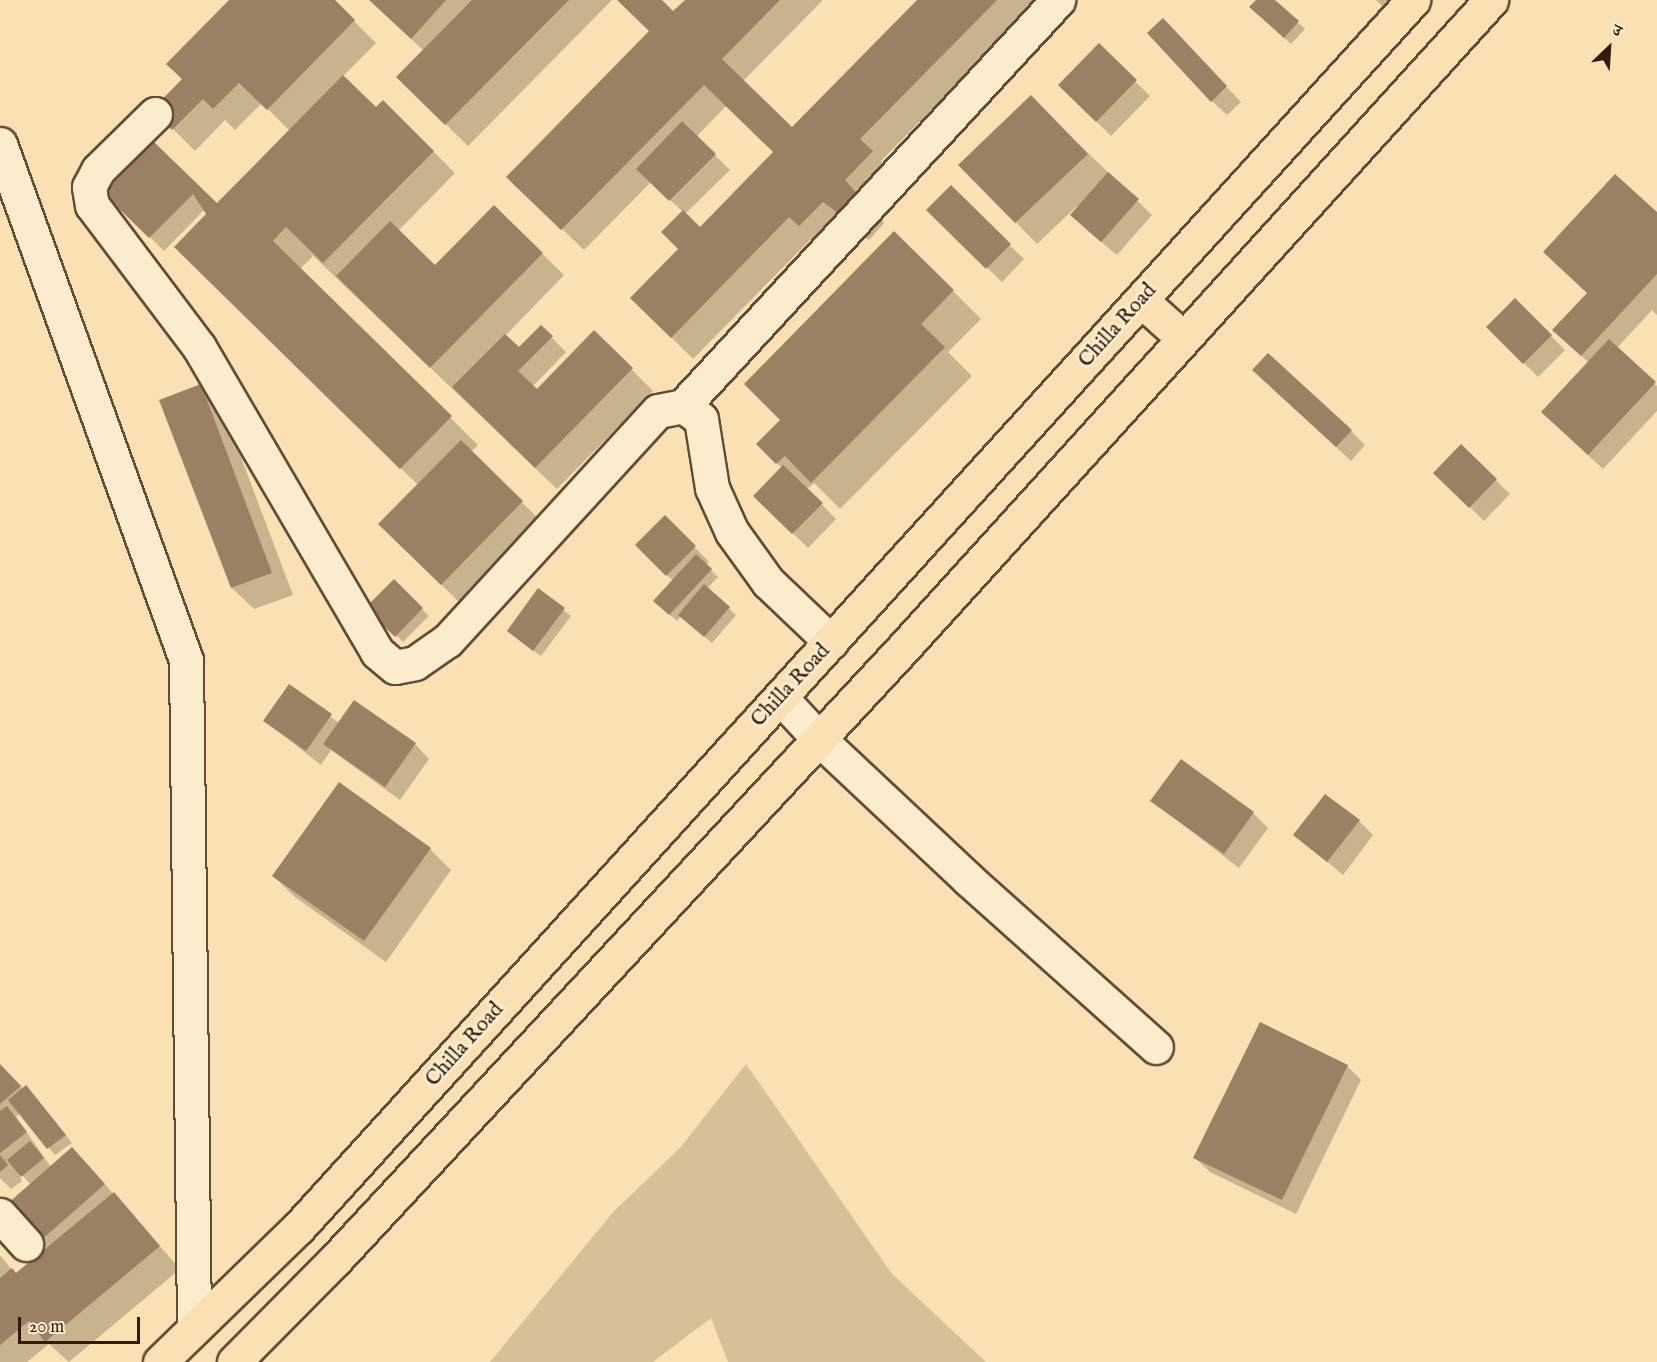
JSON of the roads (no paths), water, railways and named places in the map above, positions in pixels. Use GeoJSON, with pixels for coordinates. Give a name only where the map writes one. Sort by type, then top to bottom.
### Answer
{"type":"FeatureCollection","features":[{"type":"Feature","properties":{"kind":"main road","name":"Chilla Road"},"geometry":{"type":"LineString","coordinates":[[160,1362],[298,1228],[1413,0]]}},
{"type":"Feature","properties":{"kind":"main road"},"geometry":{"type":"LineString","coordinates":[[234,1362],[335,1260],[818,738],[1491,0]]}},
{"type":"Feature","properties":{"kind":"main road"},"geometry":{"type":"LineString","coordinates":[[1141,300],[1183,338]]}},
{"type":"Feature","properties":{"kind":"street"},"geometry":{"type":"LineString","coordinates":[[155,114],[98,170],[89,187],[92,205],[199,347],[377,652],[395,667],[415,663],[447,641],[650,418],[658,411],[683,406],[1058,0]]}},
{"type":"Feature","properties":{"kind":"street"},"geometry":{"type":"LineString","coordinates":[[0,144],[186,660],[194,1328]]}},
{"type":"Feature","properties":{"kind":"street"},"geometry":{"type":"LineString","coordinates":[[683,406],[701,419],[712,488],[732,532],[768,582],[831,642]]}},
{"type":"Feature","properties":{"kind":"street"},"geometry":{"type":"LineString","coordinates":[[780,697],[818,738],[968,879],[1156,1047]]}},
{"type":"Feature","properties":{"kind":"street"},"geometry":{"type":"LineString","coordinates":[[0,1215],[26,1244]]}}]}
